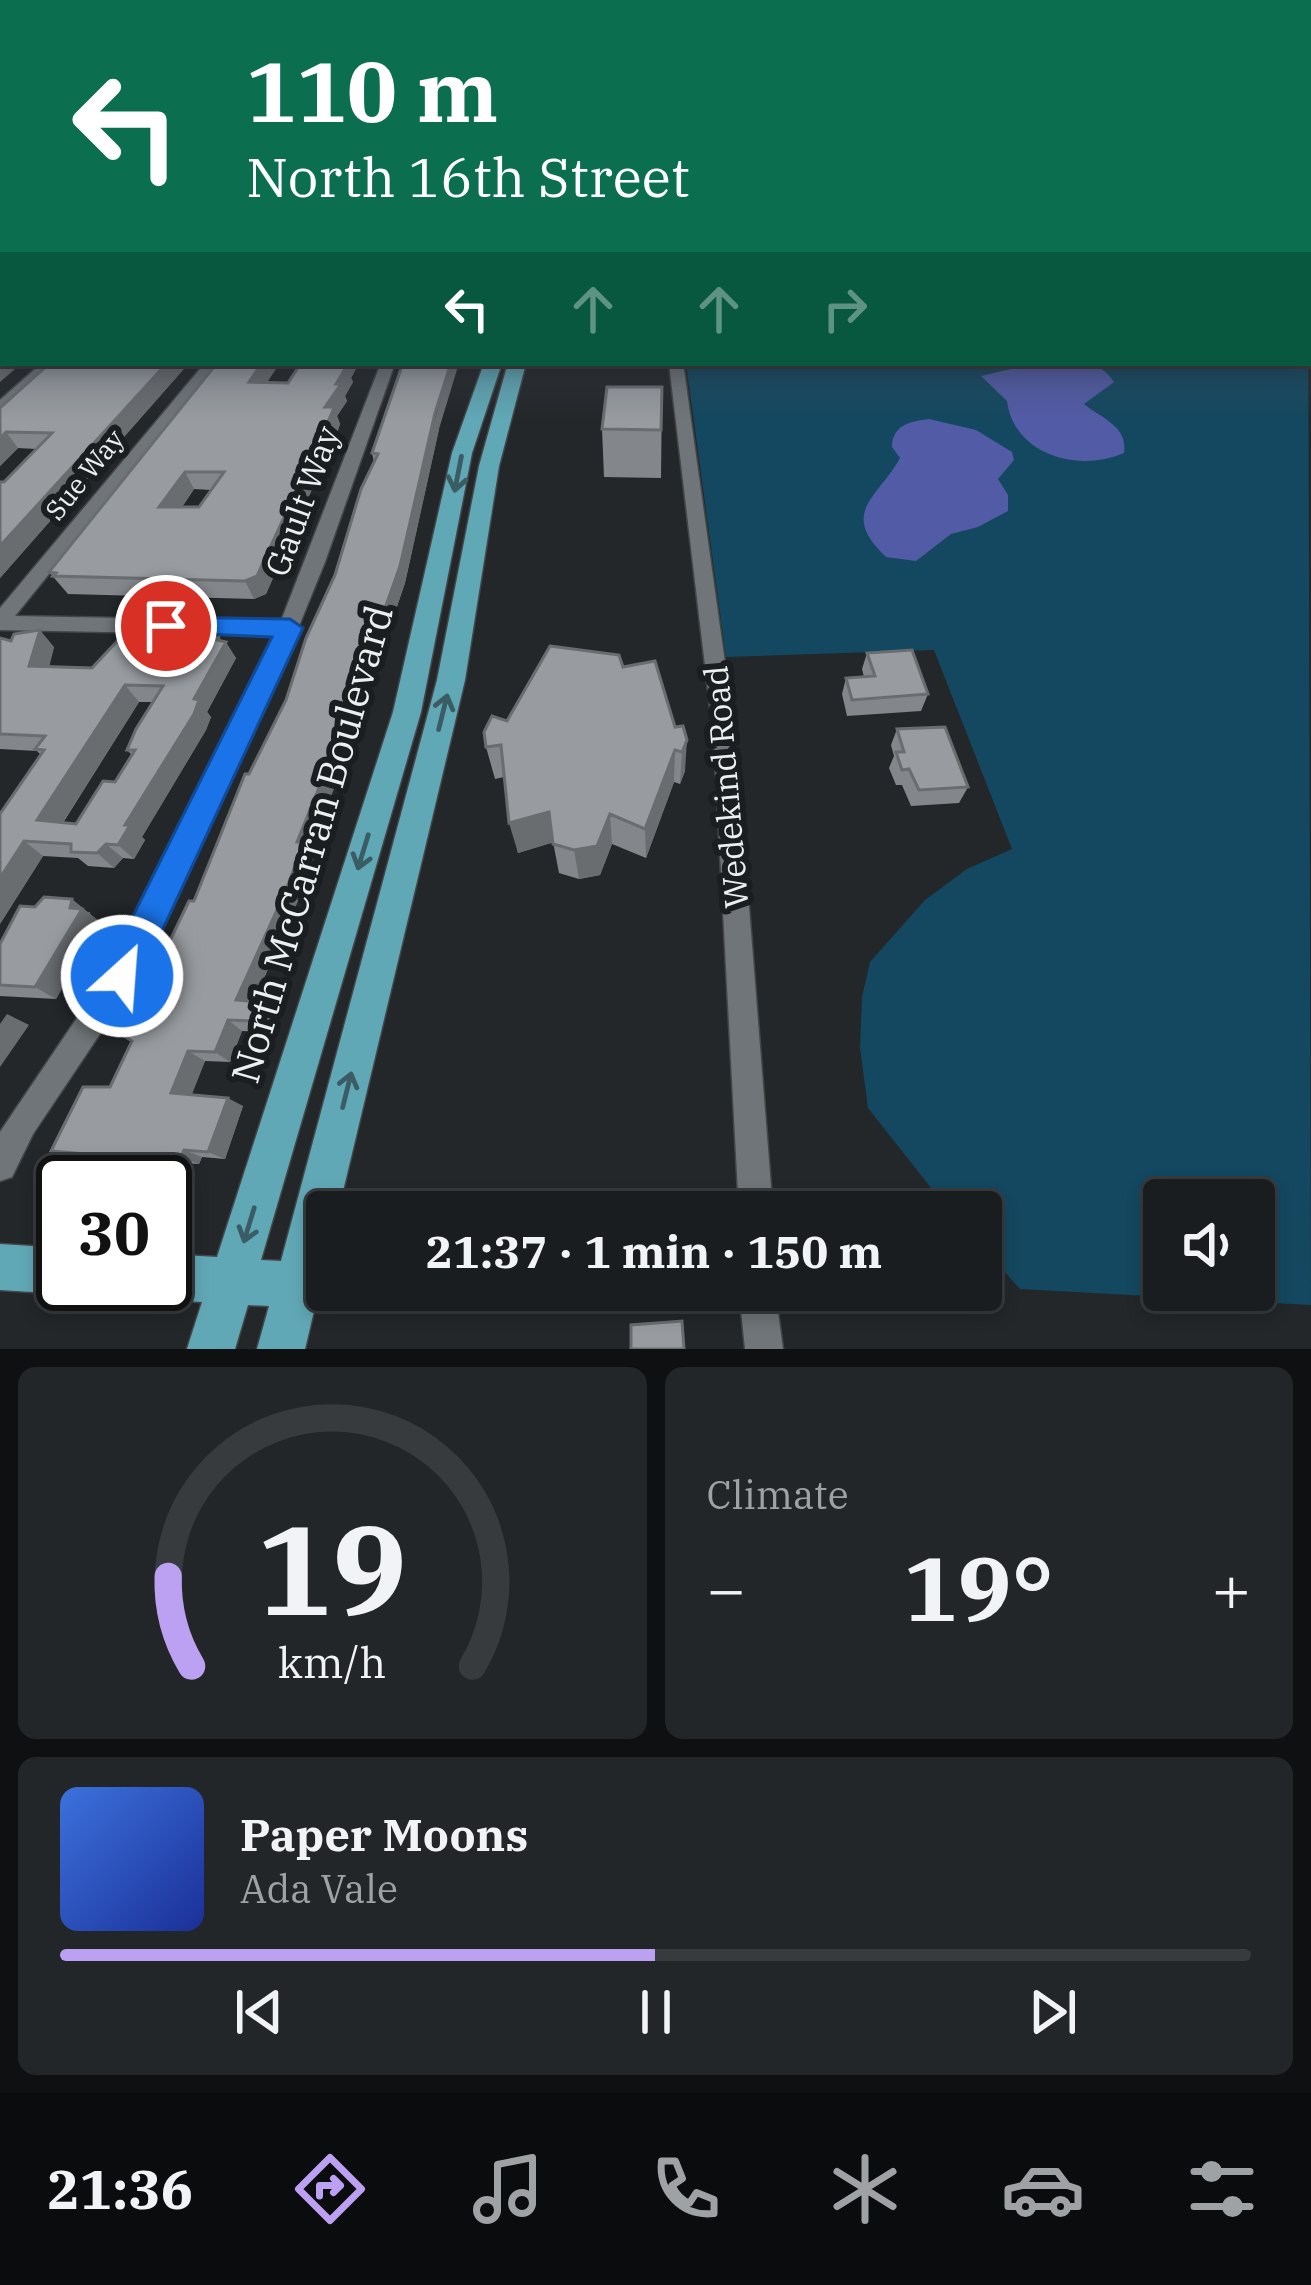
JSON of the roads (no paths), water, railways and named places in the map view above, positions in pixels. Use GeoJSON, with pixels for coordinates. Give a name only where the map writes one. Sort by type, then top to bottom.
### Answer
{"type":"FeatureCollection","features":[{"type":"Feature","properties":{"kind":"main road","name":"North McCarran Boulevard"},"geometry":{"type":"LineString","coordinates":[[211,1349],[407,712],[462,453],[493,366]]}},
{"type":"Feature","properties":{"kind":"main road"},"geometry":{"type":"LineString","coordinates":[[334,1191],[451,680],[489,466],[516,366]]}},
{"type":"Feature","properties":{"kind":"main road"},"geometry":{"type":"LineString","coordinates":[[0,1267],[36,1269]]}},
{"type":"Feature","properties":{"kind":"main road"},"geometry":{"type":"LineString","coordinates":[[192,1279],[306,1286]]}},
{"type":"Feature","properties":{"kind":"main road"},"geometry":{"type":"LineString","coordinates":[[281,1349],[306,1298]]}},
{"type":"Feature","properties":{"kind":"street"},"geometry":{"type":"LineString","coordinates":[[0,408],[47,366]]}},
{"type":"Feature","properties":{"kind":"street","name":"Sue Way"},"geometry":{"type":"LineString","coordinates":[[0,622],[210,366]]}},
{"type":"Feature","properties":{"kind":"street","name":"Gault Way"},"geometry":{"type":"LineString","coordinates":[[0,1165],[22,1123],[122,976],[290,628],[387,366]]}},
{"type":"Feature","properties":{"kind":"street","name":"Wedekind Road"},"geometry":{"type":"LineString","coordinates":[[676,366],[725,741],[755,1191]]}},
{"type":"Feature","properties":{"kind":"street"},"geometry":{"type":"LineString","coordinates":[[0,622],[290,628]]}},
{"type":"Feature","properties":{"kind":"street"},"geometry":{"type":"LineString","coordinates":[[759,1311],[764,1349]]}},
{"type":"Feature","properties":{"kind":"water"},"geometry":{"type":"Polygon","coordinates":[[[1023,366],[1099,368],[1114,382],[1084,404],[1118,429],[1124,453],[1087,461],[1051,455],[1022,435],[1007,401],[981,376],[1023,366]]]}},
{"type":"Feature","properties":{"kind":"water"},"geometry":{"type":"Polygon","coordinates":[[[929,419],[976,430],[1012,452],[1014,460],[998,479],[1008,495],[1008,511],[978,527],[951,534],[916,561],[886,557],[865,528],[867,505],[900,458],[892,447],[895,434],[909,423],[929,419]]]}}]}
